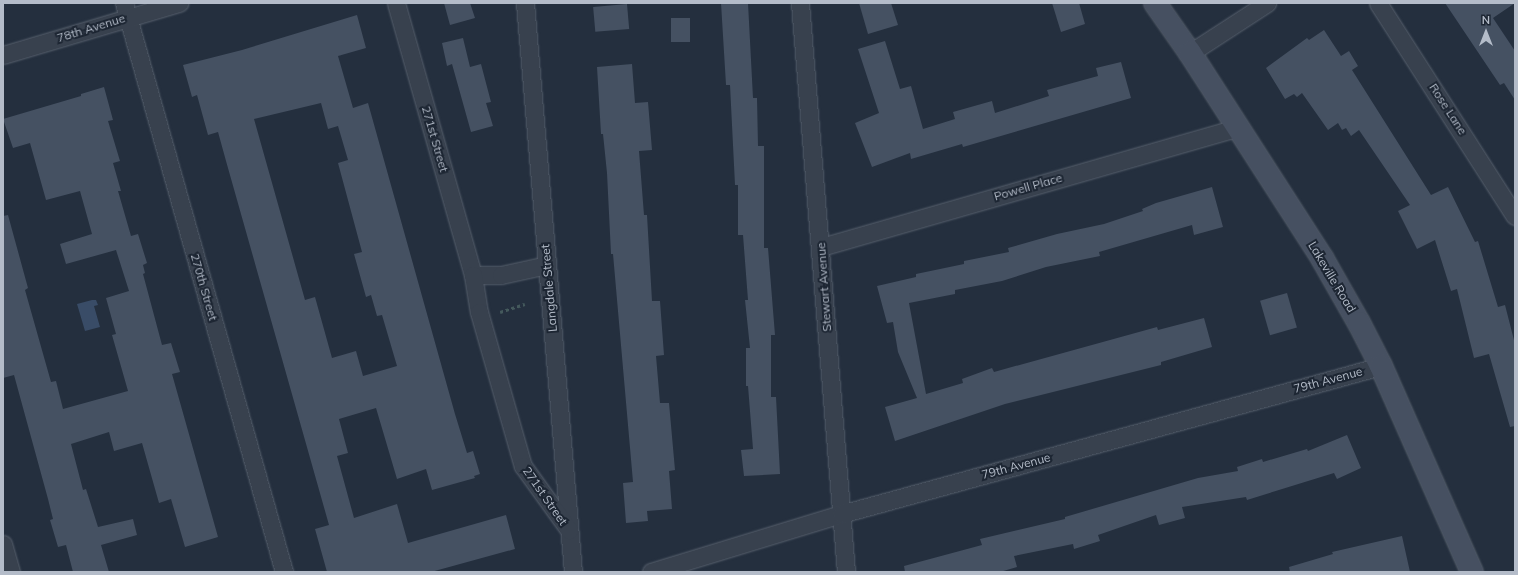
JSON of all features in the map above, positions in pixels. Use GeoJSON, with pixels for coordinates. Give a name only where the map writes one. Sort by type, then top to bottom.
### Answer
{"type":"FeatureCollection","features":[{"type":"Feature","properties":{"kind":"main road","name":"Lakeville Road"},"geometry":{"type":"LineString","coordinates":[[1155,3],[1190,53],[1236,128],[1322,258],[1381,366],[1472,572]]}},
{"type":"Feature","properties":{"kind":"street","name":"78th Avenue"},"geometry":{"type":"LineString","coordinates":[[3,55],[126,10],[179,3]]}},
{"type":"Feature","properties":{"kind":"street","name":"271st Street"},"geometry":{"type":"LineString","coordinates":[[396,3],[474,275],[479,312],[523,466],[570,530]]}},
{"type":"Feature","properties":{"kind":"street","name":"Langdale Street"},"geometry":{"type":"LineString","coordinates":[[525,3],[573,572]]}},
{"type":"Feature","properties":{"kind":"street","name":"Stewart Avenue"},"geometry":{"type":"LineString","coordinates":[[800,3],[821,246],[846,572]]}},
{"type":"Feature","properties":{"kind":"street"},"geometry":{"type":"LineString","coordinates":[[1190,53],[1266,3]]}},
{"type":"Feature","properties":{"kind":"street","name":"Rose Lane"},"geometry":{"type":"LineString","coordinates":[[1378,3],[1515,216]]}},
{"type":"Feature","properties":{"kind":"street","name":"270th Street"},"geometry":{"type":"LineString","coordinates":[[126,10],[284,572]]}},
{"type":"Feature","properties":{"kind":"street","name":"Powell Place"},"geometry":{"type":"LineString","coordinates":[[821,246],[1236,128]]}},
{"type":"Feature","properties":{"kind":"street"},"geometry":{"type":"LineString","coordinates":[[474,275],[501,274],[547,265]]}},
{"type":"Feature","properties":{"kind":"street","name":"79th Avenue"},"geometry":{"type":"LineString","coordinates":[[652,572],[841,514],[1381,366]]}},
{"type":"Feature","properties":{"kind":"street"},"geometry":{"type":"LineString","coordinates":[[3,544],[11,572]]}},
{"type":"Feature","properties":{"kind":"path"},"geometry":{"type":"LineString","coordinates":[[500,312],[525,304]]}},
{"type":"Feature","properties":{"kind":"water"},"geometry":{"type":"Polygon","coordinates":[[[96,300],[98,305],[94,306],[100,327],[85,331],[77,304],[96,300]]]}},
{"type":"Feature","properties":{"kind":"building"},"geometry":{"type":"Polygon","coordinates":[[[444,3],[470,3],[475,18],[450,25],[444,3]]]}},
{"type":"Feature","properties":{"kind":"building"},"geometry":{"type":"Polygon","coordinates":[[[721,3],[748,3],[753,98],[757,98],[758,146],[764,146],[764,248],[768,248],[775,335],[771,335],[771,397],[776,397],[780,474],[744,476],[741,450],[753,449],[748,386],[746,386],[746,348],[750,348],[745,300],[748,300],[743,235],[738,235],[738,185],[735,185],[730,85],[726,85],[721,3]]]}},
{"type":"Feature","properties":{"kind":"building"},"geometry":{"type":"Polygon","coordinates":[[[859,3],[891,3],[898,25],[868,34],[859,3]]]}},
{"type":"Feature","properties":{"kind":"building"},"geometry":{"type":"Polygon","coordinates":[[[1052,3],[1079,3],[1085,24],[1061,32],[1052,3]]]}},
{"type":"Feature","properties":{"kind":"building"},"geometry":{"type":"Polygon","coordinates":[[[1445,3],[1515,3],[1493,18],[1515,51],[1515,100],[1504,83],[1500,85],[1445,3]]]}},
{"type":"Feature","properties":{"kind":"building"},"geometry":{"type":"Polygon","coordinates":[[[627,4],[629,29],[595,32],[593,7],[627,4]]]}},
{"type":"Feature","properties":{"kind":"building"},"geometry":{"type":"Polygon","coordinates":[[[357,15],[366,48],[338,56],[353,108],[368,103],[455,414],[467,453],[473,451],[480,474],[474,476],[475,478],[432,490],[426,469],[397,479],[376,408],[339,419],[348,453],[337,456],[354,518],[397,504],[408,543],[506,515],[515,549],[431,572],[327,572],[315,529],[329,525],[218,132],[208,135],[197,95],[192,97],[183,65],[242,50],[357,15]],[[321,103],[254,119],[305,300],[315,297],[332,358],[356,351],[363,376],[397,366],[382,315],[377,316],[371,295],[366,297],[354,254],[362,252],[338,163],[348,160],[338,126],[328,129],[321,103]]]}},
{"type":"Feature","properties":{"kind":"building"},"geometry":{"type":"Polygon","coordinates":[[[671,18],[690,18],[690,42],[671,42],[671,18]]]}},
{"type":"Feature","properties":{"kind":"building"},"geometry":{"type":"Polygon","coordinates":[[[1324,30],[1341,56],[1349,51],[1358,66],[1352,70],[1431,195],[1448,187],[1475,242],[1478,241],[1498,307],[1505,305],[1515,344],[1515,426],[1510,427],[1489,354],[1474,358],[1457,289],[1451,291],[1435,240],[1417,249],[1398,211],[1410,205],[1359,130],[1351,136],[1346,128],[1342,130],[1338,123],[1328,130],[1302,93],[1297,97],[1294,94],[1285,99],[1266,68],[1307,38],[1309,40],[1324,30]]]}},
{"type":"Feature","properties":{"kind":"building"},"geometry":{"type":"Polygon","coordinates":[[[463,38],[470,67],[481,64],[491,102],[486,103],[493,126],[471,132],[452,64],[447,66],[442,43],[463,38]]]}},
{"type":"Feature","properties":{"kind":"building"},"geometry":{"type":"Polygon","coordinates":[[[885,41],[900,89],[911,86],[923,129],[955,119],[953,112],[992,101],[995,113],[1049,96],[1047,90],[1098,76],[1096,68],[1121,62],[1131,98],[963,147],[962,144],[911,159],[910,153],[872,167],[855,123],[879,113],[858,49],[885,41]]]}},
{"type":"Feature","properties":{"kind":"building"},"geometry":{"type":"Polygon","coordinates":[[[632,64],[635,103],[648,102],[652,150],[639,151],[644,215],[647,215],[652,301],[660,301],[664,355],[656,356],[660,403],[669,403],[675,470],[669,471],[672,509],[647,511],[648,521],[626,523],[623,483],[633,482],[613,254],[611,254],[607,173],[603,134],[601,134],[597,67],[632,64]]]}},
{"type":"Feature","properties":{"kind":"building"},"geometry":{"type":"Polygon","coordinates":[[[104,87],[113,120],[108,121],[120,161],[113,163],[121,191],[118,191],[131,236],[138,234],[147,263],[143,265],[145,273],[143,274],[162,345],[171,343],[180,372],[172,374],[218,537],[185,547],[171,499],[159,503],[142,443],[114,451],[109,432],[71,444],[83,490],[86,489],[98,527],[133,519],[137,535],[101,545],[109,572],[73,572],[66,545],[58,547],[50,520],[53,519],[48,499],[14,375],[3,378],[3,216],[8,215],[28,288],[25,290],[51,382],[56,381],[63,409],[128,391],[112,335],[116,334],[106,298],[129,291],[116,250],[66,264],[60,244],[92,234],[80,191],[46,200],[30,143],[13,148],[3,119],[81,96],[81,94],[104,87]]]}},
{"type":"Feature","properties":{"kind":"building"},"geometry":{"type":"Polygon","coordinates":[[[1212,187],[1223,227],[1194,235],[1192,225],[1099,252],[1100,256],[1046,267],[1002,281],[955,290],[955,294],[909,303],[926,394],[963,383],[962,379],[992,368],[994,372],[1157,327],[1158,330],[1204,318],[1212,347],[1161,362],[1161,365],[1005,404],[895,441],[885,407],[917,398],[898,352],[893,322],[887,323],[877,286],[916,277],[916,274],[964,264],[964,261],[1009,252],[1008,248],[1057,234],[1104,224],[1143,211],[1142,209],[1156,203],[1212,187]]]}},
{"type":"Feature","properties":{"kind":"building"},"geometry":{"type":"Polygon","coordinates":[[[1287,293],[1297,328],[1270,335],[1260,301],[1287,293]]]}},
{"type":"Feature","properties":{"kind":"building"},"geometry":{"type":"Polygon","coordinates":[[[1347,435],[1361,468],[1337,479],[1334,473],[1247,500],[1246,497],[1182,507],[1185,518],[1159,525],[1156,515],[1098,535],[1100,541],[1074,549],[1073,544],[1014,556],[1017,567],[1000,572],[905,572],[904,566],[982,545],[980,539],[1065,519],[1065,517],[1198,478],[1238,471],[1237,467],[1262,459],[1263,462],[1307,449],[1308,451],[1347,435]]]}},
{"type":"Feature","properties":{"kind":"building"},"geometry":{"type":"Polygon","coordinates":[[[1402,536],[1410,572],[1290,572],[1289,567],[1333,554],[1332,552],[1402,536]]]}}]}
